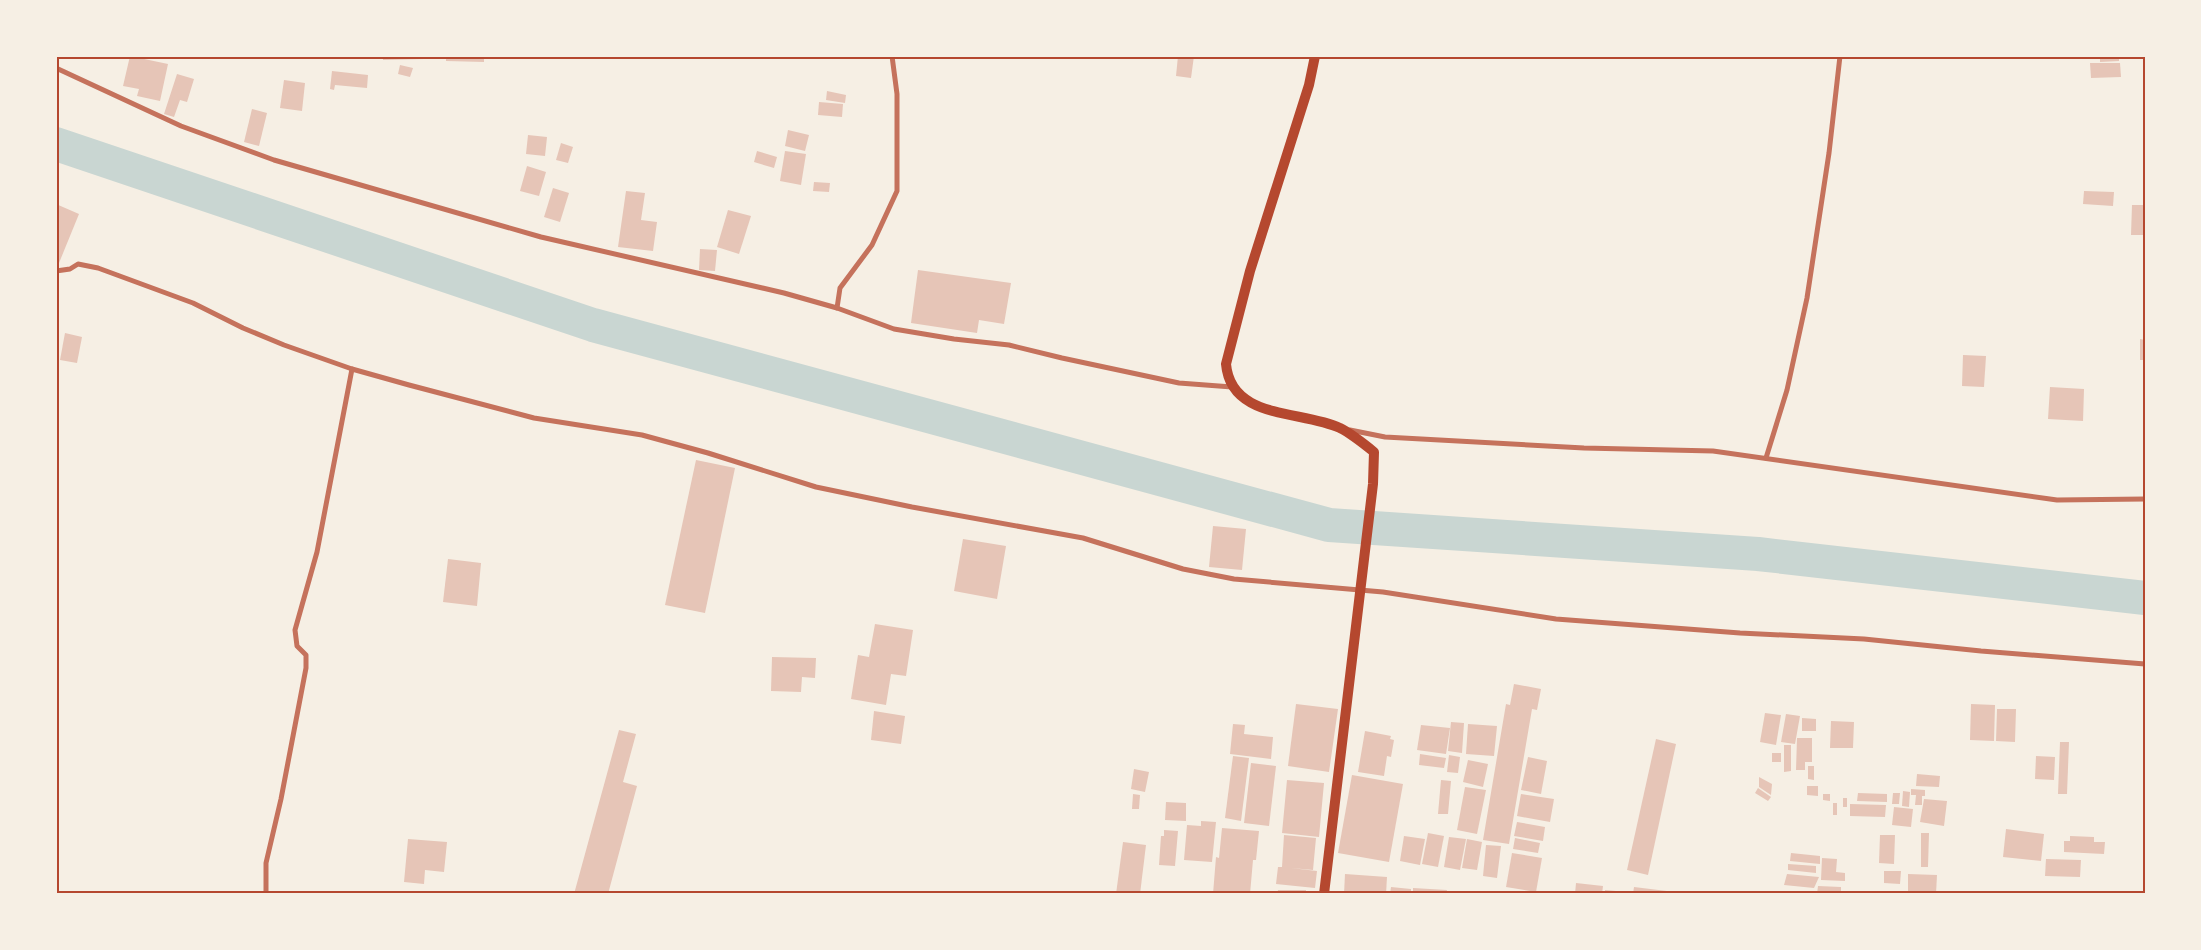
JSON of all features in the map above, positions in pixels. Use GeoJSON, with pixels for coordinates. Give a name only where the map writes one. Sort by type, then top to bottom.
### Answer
{"type":"FeatureCollection","features":[{"type":"Feature","properties":{"kind":"main road"},"geometry":{"type":"LineString","coordinates":[[1315,56],[1309,85],[1250,272],[1226,364],[1227,376],[1232,387],[1245,400],[1263,407],[1338,428],[1359,440],[1374,452],[1373,484],[1324,894]]}},
{"type":"Feature","properties":{"kind":"street"},"geometry":{"type":"LineString","coordinates":[[837,308],[840,288],[872,245],[897,191],[897,94],[892,56]]}},
{"type":"Feature","properties":{"kind":"street"},"geometry":{"type":"LineString","coordinates":[[1766,458],[1787,390],[1807,298],[1829,152],[1840,56]]}},
{"type":"Feature","properties":{"kind":"street"},"geometry":{"type":"LineString","coordinates":[[56,68],[180,126],[274,160],[541,237],[652,264],[737,281],[837,308],[894,329],[954,339],[1009,345],[1179,383],[1232,387]]}},
{"type":"Feature","properties":{"kind":"street"},"geometry":{"type":"LineString","coordinates":[[56,271],[70,269],[78,264],[98,268],[193,303],[243,328],[284,345],[352,369],[534,418],[642,435],[708,453],[816,487],[912,507],[1083,538],[1183,569],[1234,579],[1360,590],[1556,619],[1740,633],[1864,639],[1981,651],[2145,664]]}},
{"type":"Feature","properties":{"kind":"street"},"geometry":{"type":"LineString","coordinates":[[266,894],[266,863],[281,799],[306,668],[306,655],[297,646],[296,630],[317,552],[352,369]]}},
{"type":"Feature","properties":{"kind":"street"},"geometry":{"type":"LineString","coordinates":[[1338,428],[1385,437],[1584,448],[1713,451],[2057,500],[2145,499]]}},
{"type":"Feature","properties":{"kind":"building"},"geometry":{"type":"Polygon","coordinates":[[[130,56],[168,64],[160,101],[137,96],[139,89],[123,86],[130,56]]]}},
{"type":"Feature","properties":{"kind":"building"},"geometry":{"type":"Polygon","coordinates":[[[383,56],[424,56],[424,59],[383,60],[383,56]]]}},
{"type":"Feature","properties":{"kind":"building"},"geometry":{"type":"Polygon","coordinates":[[[446,56],[484,56],[484,62],[446,61],[446,56]]]}},
{"type":"Feature","properties":{"kind":"building"},"geometry":{"type":"Polygon","coordinates":[[[1178,56],[1194,56],[1191,78],[1176,76],[1178,56]]]}},
{"type":"Feature","properties":{"kind":"building"},"geometry":{"type":"Polygon","coordinates":[[[2100,56],[2119,56],[2119,61],[2100,62],[2100,56]]]}},
{"type":"Feature","properties":{"kind":"building"},"geometry":{"type":"Polygon","coordinates":[[[2090,63],[2120,63],[2121,77],[2091,78],[2090,63]]]}},
{"type":"Feature","properties":{"kind":"building"},"geometry":{"type":"Polygon","coordinates":[[[400,65],[413,68],[410,77],[398,74],[400,65]]]}},
{"type":"Feature","properties":{"kind":"building"},"geometry":{"type":"Polygon","coordinates":[[[332,71],[368,75],[367,88],[335,85],[334,90],[330,89],[332,71]]]}},
{"type":"Feature","properties":{"kind":"building"},"geometry":{"type":"Polygon","coordinates":[[[177,74],[194,79],[187,102],[180,100],[174,117],[164,114],[177,74]]]}},
{"type":"Feature","properties":{"kind":"building"},"geometry":{"type":"Polygon","coordinates":[[[284,80],[305,83],[302,111],[280,108],[284,80]]]}},
{"type":"Feature","properties":{"kind":"building"},"geometry":{"type":"Polygon","coordinates":[[[827,91],[846,95],[845,103],[826,100],[827,91]]]}},
{"type":"Feature","properties":{"kind":"building"},"geometry":{"type":"Polygon","coordinates":[[[819,102],[843,104],[842,117],[818,115],[819,102]]]}},
{"type":"Feature","properties":{"kind":"building"},"geometry":{"type":"Polygon","coordinates":[[[252,109],[267,113],[259,146],[244,142],[252,109]]]}},
{"type":"Feature","properties":{"kind":"building"},"geometry":{"type":"Polygon","coordinates":[[[788,130],[809,135],[805,151],[785,146],[788,130]]]}},
{"type":"Feature","properties":{"kind":"building"},"geometry":{"type":"Polygon","coordinates":[[[528,135],[547,137],[545,156],[526,154],[528,135]]]}},
{"type":"Feature","properties":{"kind":"building"},"geometry":{"type":"Polygon","coordinates":[[[561,143],[573,147],[568,163],[556,160],[561,143]]]}},
{"type":"Feature","properties":{"kind":"building"},"geometry":{"type":"Polygon","coordinates":[[[757,151],[777,157],[774,168],[754,162],[757,151]]]}},
{"type":"Feature","properties":{"kind":"building"},"geometry":{"type":"Polygon","coordinates":[[[785,151],[806,154],[801,185],[780,181],[785,151]]]}},
{"type":"Feature","properties":{"kind":"building"},"geometry":{"type":"Polygon","coordinates":[[[527,166],[546,172],[539,196],[520,191],[527,166]]]}},
{"type":"Feature","properties":{"kind":"building"},"geometry":{"type":"Polygon","coordinates":[[[814,182],[830,183],[829,192],[813,191],[814,182]]]}},
{"type":"Feature","properties":{"kind":"building"},"geometry":{"type":"Polygon","coordinates":[[[553,188],[569,193],[560,222],[544,217],[553,188]]]}},
{"type":"Feature","properties":{"kind":"building"},"geometry":{"type":"Polygon","coordinates":[[[626,191],[645,193],[641,220],[657,222],[653,251],[618,247],[626,191]]]}},
{"type":"Feature","properties":{"kind":"building"},"geometry":{"type":"Polygon","coordinates":[[[2084,191],[2114,192],[2113,206],[2083,204],[2084,191]]]}},
{"type":"Feature","properties":{"kind":"building"},"geometry":{"type":"Polygon","coordinates":[[[56,204],[79,214],[59,263],[56,262],[56,204]]]}},
{"type":"Feature","properties":{"kind":"building"},"geometry":{"type":"Polygon","coordinates":[[[2132,205],[2145,205],[2145,235],[2131,235],[2132,205]]]}},
{"type":"Feature","properties":{"kind":"building"},"geometry":{"type":"Polygon","coordinates":[[[728,210],[751,216],[739,254],[717,247],[728,210]]]}},
{"type":"Feature","properties":{"kind":"building"},"geometry":{"type":"Polygon","coordinates":[[[700,249],[717,250],[715,271],[699,270],[700,249]]]}},
{"type":"Feature","properties":{"kind":"building"},"geometry":{"type":"Polygon","coordinates":[[[918,270],[1011,283],[1004,324],[979,320],[977,333],[911,323],[918,270]]]}},
{"type":"Feature","properties":{"kind":"building"},"geometry":{"type":"Polygon","coordinates":[[[65,333],[82,337],[77,363],[60,360],[65,333]]]}},
{"type":"Feature","properties":{"kind":"building"},"geometry":{"type":"Polygon","coordinates":[[[2140,339],[2145,340],[2145,360],[2140,360],[2140,339]]]}},
{"type":"Feature","properties":{"kind":"building"},"geometry":{"type":"Polygon","coordinates":[[[1963,355],[1986,356],[1984,387],[1962,386],[1963,355]]]}},
{"type":"Feature","properties":{"kind":"building"},"geometry":{"type":"Polygon","coordinates":[[[2050,387],[2084,389],[2083,421],[2048,419],[2050,387]]]}},
{"type":"Feature","properties":{"kind":"building"},"geometry":{"type":"Polygon","coordinates":[[[696,460],[735,468],[705,613],[665,605],[696,460]]]}},
{"type":"Feature","properties":{"kind":"building"},"geometry":{"type":"Polygon","coordinates":[[[1213,526],[1246,529],[1242,570],[1209,567],[1213,526]]]}},
{"type":"Feature","properties":{"kind":"building"},"geometry":{"type":"Polygon","coordinates":[[[963,539],[1006,546],[997,599],[954,591],[963,539]]]}},
{"type":"Feature","properties":{"kind":"building"},"geometry":{"type":"Polygon","coordinates":[[[448,559],[481,563],[477,606],[443,602],[448,559]]]}},
{"type":"Feature","properties":{"kind":"building"},"geometry":{"type":"Polygon","coordinates":[[[875,624],[913,630],[906,676],[891,674],[886,705],[851,699],[858,655],[869,657],[875,624]]]}},
{"type":"Feature","properties":{"kind":"building"},"geometry":{"type":"Polygon","coordinates":[[[772,657],[816,658],[815,678],[802,677],[801,692],[771,691],[772,657]]]}},
{"type":"Feature","properties":{"kind":"building"},"geometry":{"type":"Polygon","coordinates":[[[1514,684],[1541,689],[1537,710],[1532,709],[1509,844],[1483,840],[1506,704],[1510,705],[1514,684]]]}},
{"type":"Feature","properties":{"kind":"building"},"geometry":{"type":"Polygon","coordinates":[[[1296,704],[1338,709],[1329,772],[1288,766],[1296,704]]]}},
{"type":"Feature","properties":{"kind":"building"},"geometry":{"type":"Polygon","coordinates":[[[1971,704],[1995,705],[1994,741],[1970,740],[1971,704]]]}},
{"type":"Feature","properties":{"kind":"building"},"geometry":{"type":"Polygon","coordinates":[[[1997,709],[2016,709],[2015,742],[1996,741],[1997,709]]]}},
{"type":"Feature","properties":{"kind":"building"},"geometry":{"type":"Polygon","coordinates":[[[874,711],[905,716],[901,744],[871,740],[874,711]]]}},
{"type":"Feature","properties":{"kind":"building"},"geometry":{"type":"Polygon","coordinates":[[[1765,713],[1781,715],[1776,745],[1760,742],[1765,713]]]}},
{"type":"Feature","properties":{"kind":"building"},"geometry":{"type":"Polygon","coordinates":[[[1786,714],[1800,716],[1795,744],[1781,742],[1786,714]]]}},
{"type":"Feature","properties":{"kind":"building"},"geometry":{"type":"Polygon","coordinates":[[[1802,718],[1816,719],[1816,731],[1802,731],[1802,718]]]}},
{"type":"Feature","properties":{"kind":"building"},"geometry":{"type":"Polygon","coordinates":[[[1831,721],[1854,722],[1853,748],[1830,748],[1831,721]]]}},
{"type":"Feature","properties":{"kind":"building"},"geometry":{"type":"Polygon","coordinates":[[[1451,722],[1464,723],[1462,753],[1448,751],[1451,722]]]}},
{"type":"Feature","properties":{"kind":"building"},"geometry":{"type":"Polygon","coordinates":[[[1233,724],[1245,725],[1244,734],[1273,737],[1271,759],[1230,754],[1233,724]]]}},
{"type":"Feature","properties":{"kind":"building"},"geometry":{"type":"Polygon","coordinates":[[[1468,724],[1497,726],[1494,756],[1466,754],[1468,724]]]}},
{"type":"Feature","properties":{"kind":"building"},"geometry":{"type":"Polygon","coordinates":[[[1421,725],[1450,728],[1446,754],[1417,750],[1421,725]]]}},
{"type":"Feature","properties":{"kind":"building"},"geometry":{"type":"Polygon","coordinates":[[[619,730],[636,734],[623,782],[637,786],[608,894],[574,894],[619,730]]]}},
{"type":"Feature","properties":{"kind":"building"},"geometry":{"type":"Polygon","coordinates":[[[1365,731],[1391,736],[1390,739],[1394,740],[1391,757],[1387,756],[1384,776],[1358,772],[1365,731]]]}},
{"type":"Feature","properties":{"kind":"building"},"geometry":{"type":"Polygon","coordinates":[[[1797,738],[1812,738],[1812,762],[1805,762],[1805,770],[1796,770],[1797,738]]]}},
{"type":"Feature","properties":{"kind":"building"},"geometry":{"type":"Polygon","coordinates":[[[1656,739],[1676,744],[1648,875],[1627,870],[1656,739]]]}},
{"type":"Feature","properties":{"kind":"building"},"geometry":{"type":"Polygon","coordinates":[[[2060,742],[2069,742],[2067,794],[2058,794],[2060,742]]]}},
{"type":"Feature","properties":{"kind":"building"},"geometry":{"type":"Polygon","coordinates":[[[1784,745],[1791,745],[1791,771],[1784,772],[1784,745]]]}},
{"type":"Feature","properties":{"kind":"building"},"geometry":{"type":"Polygon","coordinates":[[[1772,753],[1781,753],[1781,762],[1772,762],[1772,753]]]}},
{"type":"Feature","properties":{"kind":"building"},"geometry":{"type":"Polygon","coordinates":[[[1420,754],[1446,758],[1444,768],[1419,765],[1420,754]]]}},
{"type":"Feature","properties":{"kind":"building"},"geometry":{"type":"Polygon","coordinates":[[[1449,755],[1460,757],[1458,773],[1447,772],[1449,755]]]}},
{"type":"Feature","properties":{"kind":"building"},"geometry":{"type":"Polygon","coordinates":[[[1233,756],[1249,758],[1241,821],[1225,818],[1233,756]]]}},
{"type":"Feature","properties":{"kind":"building"},"geometry":{"type":"Polygon","coordinates":[[[2036,756],[2055,757],[2054,780],[2035,779],[2036,756]]]}},
{"type":"Feature","properties":{"kind":"building"},"geometry":{"type":"Polygon","coordinates":[[[1528,757],[1547,761],[1541,794],[1521,790],[1528,757]]]}},
{"type":"Feature","properties":{"kind":"building"},"geometry":{"type":"Polygon","coordinates":[[[1468,760],[1488,764],[1483,787],[1463,782],[1468,760]]]}},
{"type":"Feature","properties":{"kind":"building"},"geometry":{"type":"Polygon","coordinates":[[[1251,763],[1276,766],[1269,826],[1244,823],[1251,763]]]}},
{"type":"Feature","properties":{"kind":"building"},"geometry":{"type":"Polygon","coordinates":[[[1808,766],[1814,766],[1814,780],[1808,779],[1808,766]]]}},
{"type":"Feature","properties":{"kind":"building"},"geometry":{"type":"Polygon","coordinates":[[[1134,769],[1149,772],[1145,792],[1131,789],[1134,769]]]}},
{"type":"Feature","properties":{"kind":"building"},"geometry":{"type":"Polygon","coordinates":[[[1917,774],[1940,776],[1939,787],[1916,786],[1917,774]]]}},
{"type":"Feature","properties":{"kind":"building"},"geometry":{"type":"Polygon","coordinates":[[[1352,775],[1403,784],[1389,862],[1338,853],[1352,775]]]}},
{"type":"Feature","properties":{"kind":"building"},"geometry":{"type":"Polygon","coordinates":[[[1759,777],[1772,784],[1771,795],[1759,787],[1759,777]]]}},
{"type":"Feature","properties":{"kind":"building"},"geometry":{"type":"Polygon","coordinates":[[[1287,780],[1324,783],[1319,837],[1282,833],[1287,780]]]}},
{"type":"Feature","properties":{"kind":"building"},"geometry":{"type":"Polygon","coordinates":[[[1441,780],[1451,781],[1448,814],[1438,814],[1441,780]]]}},
{"type":"Feature","properties":{"kind":"building"},"geometry":{"type":"Polygon","coordinates":[[[1807,786],[1818,786],[1818,796],[1807,795],[1807,786]]]}},
{"type":"Feature","properties":{"kind":"building"},"geometry":{"type":"Polygon","coordinates":[[[1465,787],[1486,790],[1477,834],[1457,830],[1465,787]]]}},
{"type":"Feature","properties":{"kind":"building"},"geometry":{"type":"Polygon","coordinates":[[[1758,788],[1771,797],[1768,801],[1755,793],[1758,788]]]}},
{"type":"Feature","properties":{"kind":"building"},"geometry":{"type":"Polygon","coordinates":[[[1911,789],[1925,790],[1925,796],[1922,796],[1922,805],[1915,805],[1916,795],[1911,795],[1911,789]]]}},
{"type":"Feature","properties":{"kind":"building"},"geometry":{"type":"Polygon","coordinates":[[[1903,791],[1910,792],[1909,807],[1902,806],[1903,791]]]}},
{"type":"Feature","properties":{"kind":"building"},"geometry":{"type":"Polygon","coordinates":[[[1858,793],[1887,794],[1887,802],[1857,801],[1858,793]]]}},
{"type":"Feature","properties":{"kind":"building"},"geometry":{"type":"Polygon","coordinates":[[[1893,793],[1900,793],[1899,804],[1892,804],[1893,793]]]}},
{"type":"Feature","properties":{"kind":"building"},"geometry":{"type":"Polygon","coordinates":[[[1133,794],[1140,795],[1139,809],[1132,809],[1133,794]]]}},
{"type":"Feature","properties":{"kind":"building"},"geometry":{"type":"Polygon","coordinates":[[[1521,794],[1554,799],[1550,822],[1517,816],[1521,794]]]}},
{"type":"Feature","properties":{"kind":"building"},"geometry":{"type":"Polygon","coordinates":[[[1823,794],[1830,794],[1830,801],[1823,800],[1823,794]]]}},
{"type":"Feature","properties":{"kind":"building"},"geometry":{"type":"Polygon","coordinates":[[[1843,798],[1847,798],[1847,807],[1843,807],[1843,798]]]}},
{"type":"Feature","properties":{"kind":"building"},"geometry":{"type":"Polygon","coordinates":[[[1924,799],[1947,801],[1944,826],[1920,822],[1924,799]]]}},
{"type":"Feature","properties":{"kind":"building"},"geometry":{"type":"Polygon","coordinates":[[[1166,802],[1186,803],[1186,821],[1165,820],[1166,802]]]}},
{"type":"Feature","properties":{"kind":"building"},"geometry":{"type":"Polygon","coordinates":[[[1833,803],[1837,803],[1837,815],[1833,815],[1833,803]]]}},
{"type":"Feature","properties":{"kind":"building"},"geometry":{"type":"Polygon","coordinates":[[[1850,804],[1886,805],[1885,817],[1850,816],[1850,804]]]}},
{"type":"Feature","properties":{"kind":"building"},"geometry":{"type":"Polygon","coordinates":[[[1894,807],[1913,809],[1911,827],[1892,825],[1894,807]]]}},
{"type":"Feature","properties":{"kind":"building"},"geometry":{"type":"Polygon","coordinates":[[[1201,821],[1216,822],[1212,862],[1184,860],[1187,825],[1201,826],[1201,821]]]}},
{"type":"Feature","properties":{"kind":"building"},"geometry":{"type":"Polygon","coordinates":[[[1517,822],[1545,827],[1543,841],[1514,836],[1517,822]]]}},
{"type":"Feature","properties":{"kind":"building"},"geometry":{"type":"Polygon","coordinates":[[[1222,828],[1259,831],[1256,860],[1253,860],[1250,894],[1213,894],[1216,857],[1219,858],[1222,828]]]}},
{"type":"Feature","properties":{"kind":"building"},"geometry":{"type":"Polygon","coordinates":[[[2006,829],[2044,834],[2041,861],[2003,857],[2006,829]]]}},
{"type":"Feature","properties":{"kind":"building"},"geometry":{"type":"Polygon","coordinates":[[[1164,830],[1178,831],[1175,866],[1159,865],[1161,836],[1164,836],[1164,830]]]}},
{"type":"Feature","properties":{"kind":"building"},"geometry":{"type":"Polygon","coordinates":[[[1428,833],[1444,836],[1438,867],[1422,864],[1428,833]]]}},
{"type":"Feature","properties":{"kind":"building"},"geometry":{"type":"Polygon","coordinates":[[[1921,833],[1929,833],[1928,867],[1921,867],[1921,833]]]}},
{"type":"Feature","properties":{"kind":"building"},"geometry":{"type":"Polygon","coordinates":[[[1284,835],[1316,838],[1313,870],[1291,868],[1317,871],[1315,888],[1276,884],[1278,867],[1282,867],[1284,835]]]}},
{"type":"Feature","properties":{"kind":"building"},"geometry":{"type":"Polygon","coordinates":[[[1880,835],[1895,835],[1894,864],[1879,863],[1880,835]]]}},
{"type":"Feature","properties":{"kind":"building"},"geometry":{"type":"Polygon","coordinates":[[[1404,836],[1425,839],[1420,865],[1400,861],[1404,836]]]}},
{"type":"Feature","properties":{"kind":"building"},"geometry":{"type":"Polygon","coordinates":[[[2070,836],[2094,837],[2094,842],[2105,842],[2104,854],[2064,852],[2064,841],[2070,841],[2070,836]]]}},
{"type":"Feature","properties":{"kind":"building"},"geometry":{"type":"Polygon","coordinates":[[[1449,837],[1466,839],[1460,870],[1444,867],[1449,837]]]}},
{"type":"Feature","properties":{"kind":"building"},"geometry":{"type":"Polygon","coordinates":[[[1515,838],[1540,843],[1538,853],[1513,849],[1515,838]]]}},
{"type":"Feature","properties":{"kind":"building"},"geometry":{"type":"Polygon","coordinates":[[[408,839],[447,842],[444,872],[425,870],[424,884],[404,882],[408,839]]]}},
{"type":"Feature","properties":{"kind":"building"},"geometry":{"type":"Polygon","coordinates":[[[1467,839],[1482,842],[1477,870],[1462,868],[1467,839]]]}},
{"type":"Feature","properties":{"kind":"building"},"geometry":{"type":"Polygon","coordinates":[[[1123,842],[1146,845],[1140,894],[1116,894],[1123,842]]]}},
{"type":"Feature","properties":{"kind":"building"},"geometry":{"type":"Polygon","coordinates":[[[1486,845],[1501,846],[1497,878],[1483,876],[1486,845]]]}},
{"type":"Feature","properties":{"kind":"building"},"geometry":{"type":"Polygon","coordinates":[[[1512,853],[1542,858],[1536,892],[1506,887],[1512,853]]]}},
{"type":"Feature","properties":{"kind":"building"},"geometry":{"type":"Polygon","coordinates":[[[1791,853],[1820,856],[1820,864],[1790,861],[1791,853]]]}},
{"type":"Feature","properties":{"kind":"building"},"geometry":{"type":"Polygon","coordinates":[[[1822,858],[1837,859],[1836,872],[1845,873],[1845,881],[1821,880],[1822,858]]]}},
{"type":"Feature","properties":{"kind":"building"},"geometry":{"type":"Polygon","coordinates":[[[2046,859],[2081,860],[2080,877],[2045,876],[2046,859]]]}},
{"type":"Feature","properties":{"kind":"building"},"geometry":{"type":"Polygon","coordinates":[[[1788,864],[1816,866],[1816,873],[1788,870],[1788,864]]]}},
{"type":"Feature","properties":{"kind":"building"},"geometry":{"type":"Polygon","coordinates":[[[1884,871],[1901,871],[1900,884],[1884,883],[1884,871]]]}},
{"type":"Feature","properties":{"kind":"building"},"geometry":{"type":"Polygon","coordinates":[[[1345,874],[1387,877],[1386,894],[1344,894],[1345,874]]]}},
{"type":"Feature","properties":{"kind":"building"},"geometry":{"type":"Polygon","coordinates":[[[1787,874],[1819,877],[1814,888],[1784,885],[1787,874]]]}},
{"type":"Feature","properties":{"kind":"building"},"geometry":{"type":"Polygon","coordinates":[[[1908,874],[1937,875],[1936,894],[1908,894],[1908,874]]]}},
{"type":"Feature","properties":{"kind":"building"},"geometry":{"type":"Polygon","coordinates":[[[1576,883],[1603,886],[1602,894],[1575,894],[1576,883]]]}},
{"type":"Feature","properties":{"kind":"building"},"geometry":{"type":"Polygon","coordinates":[[[1818,886],[1841,887],[1841,894],[1817,894],[1818,886]]]}},
{"type":"Feature","properties":{"kind":"building"},"geometry":{"type":"Polygon","coordinates":[[[1391,887],[1411,889],[1411,894],[1390,894],[1391,887]]]}},
{"type":"Feature","properties":{"kind":"building"},"geometry":{"type":"Polygon","coordinates":[[[1634,887],[1675,892],[1674,894],[1633,894],[1634,887]]]}},
{"type":"Feature","properties":{"kind":"building"},"geometry":{"type":"Polygon","coordinates":[[[1413,888],[1447,890],[1446,894],[1413,894],[1413,888]]]}},
{"type":"Feature","properties":{"kind":"building"},"geometry":{"type":"Polygon","coordinates":[[[1278,890],[1306,890],[1306,894],[1277,894],[1278,890]]]}},
{"type":"Feature","properties":{"kind":"building"},"geometry":{"type":"Polygon","coordinates":[[[1605,890],[1627,892],[1627,894],[1605,894],[1605,890]]]}},
{"type":"Feature","properties":{"kind":"waterway"},"geometry":{"type":"LineString","coordinates":[[56,144],[593,325],[1329,525],[1758,554],[2145,598]]}}]}
